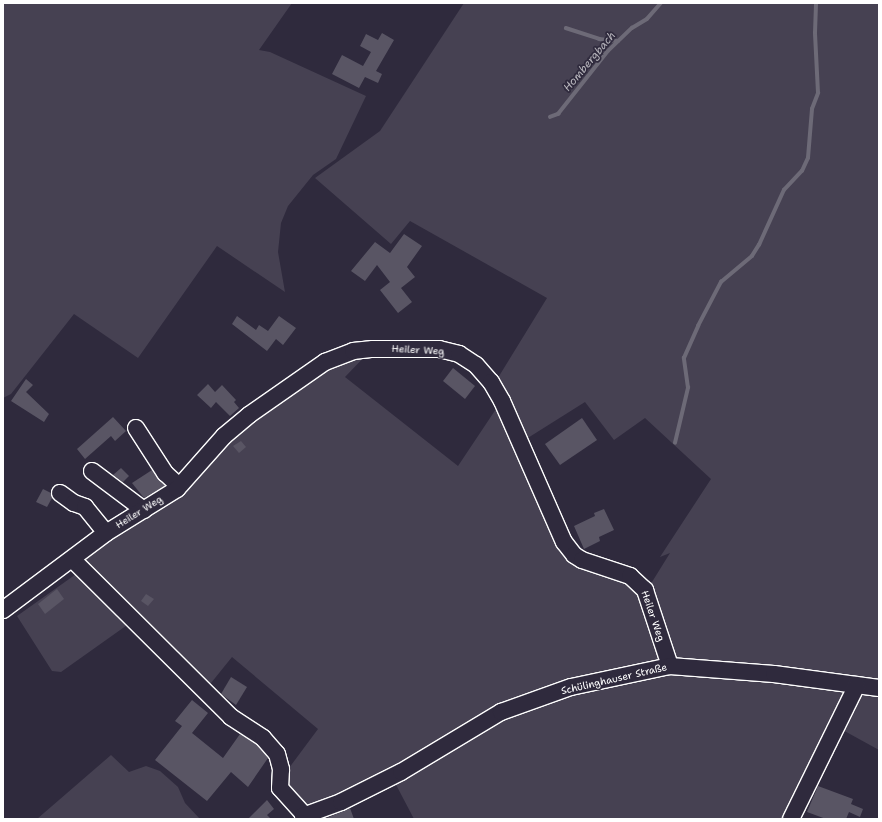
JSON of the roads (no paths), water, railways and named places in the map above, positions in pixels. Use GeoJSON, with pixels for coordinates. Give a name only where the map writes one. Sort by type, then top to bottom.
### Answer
{"type":"FeatureCollection","features":[{"type":"Feature","properties":{"kind":"street","name":"Heiler Weg"},"geometry":{"type":"LineString","coordinates":[[3,610],[75,558],[106,533],[144,510],[179,486],[224,436],[249,415],[325,362],[353,351],[373,349],[433,349],[459,354],[482,372],[502,401],[564,542],[574,555],[582,560],[630,576],[645,590],[670,666]]}},
{"type":"Feature","properties":{"kind":"street"},"geometry":{"type":"LineString","coordinates":[[136,428],[165,473],[179,486]]}},
{"type":"Feature","properties":{"kind":"street"},"geometry":{"type":"LineString","coordinates":[[92,471],[144,510]]}},
{"type":"Feature","properties":{"kind":"street"},"geometry":{"type":"LineString","coordinates":[[60,492],[74,503],[85,507],[106,533]]}},
{"type":"Feature","properties":{"kind":"street"},"geometry":{"type":"LineString","coordinates":[[75,558],[231,717],[263,738],[277,754],[282,769],[280,788],[306,817]]}},
{"type":"Feature","properties":{"kind":"street","name":"Schülinghauser Straße"},"geometry":{"type":"LineString","coordinates":[[306,817],[341,802],[401,772],[501,712],[571,687],[670,666],[774,674],[879,688]]}},
{"type":"Feature","properties":{"kind":"street"},"geometry":{"type":"LineString","coordinates":[[792,819],[857,685]]}},
{"type":"Feature","properties":{"kind":"waterway","name":"Hombergbach"},"geometry":{"type":"LineString","coordinates":[[550,117],[558,114],[608,51],[632,28],[647,19],[661,3]]}},
{"type":"Feature","properties":{"kind":"waterway"},"geometry":{"type":"LineString","coordinates":[[675,443],[688,388],[684,358],[698,326],[721,282],[752,256],[759,245],[784,190],[802,171],[808,158],[812,109],[818,93],[815,33],[816,3]]}},
{"type":"Feature","properties":{"kind":"waterway"},"geometry":{"type":"LineString","coordinates":[[566,28],[599,39],[618,41]]}}]}
